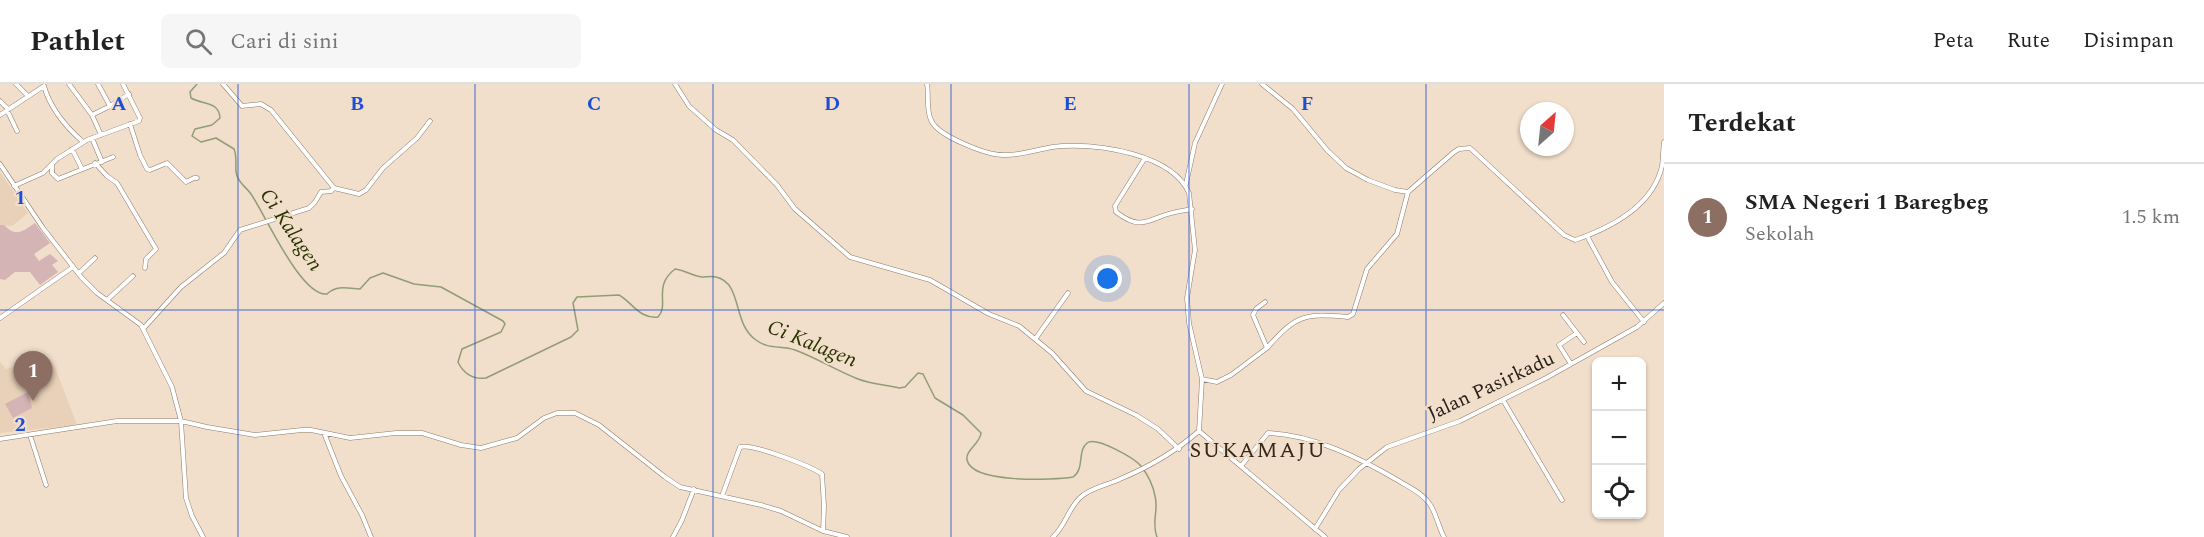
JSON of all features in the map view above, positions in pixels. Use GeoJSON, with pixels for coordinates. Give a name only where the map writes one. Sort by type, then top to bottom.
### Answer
{"type":"FeatureCollection","features":[{"type":"Feature","properties":{"kind":"street"},"geometry":{"type":"LineString","coordinates":[[16,84],[28,96]]}},
{"type":"Feature","properties":{"kind":"street"},"geometry":{"type":"LineString","coordinates":[[69,84],[92,115],[101,135]]}},
{"type":"Feature","properties":{"kind":"street"},"geometry":{"type":"LineString","coordinates":[[98,84],[110,106]]}},
{"type":"Feature","properties":{"kind":"street"},"geometry":{"type":"LineString","coordinates":[[15,186],[43,172],[83,142],[140,119],[123,84]]}},
{"type":"Feature","properties":{"kind":"street"},"geometry":{"type":"LineString","coordinates":[[223,84],[242,106],[261,104],[271,110],[334,188],[359,194],[364,192],[383,168],[417,138],[430,121]]}},
{"type":"Feature","properties":{"kind":"street"},"geometry":{"type":"LineString","coordinates":[[675,84],[689,106],[716,130],[733,140],[777,185],[795,209],[849,257],[939,283],[989,314],[1018,326],[1036,338],[1086,391],[1136,415],[1158,429],[1179,449]]}},
{"type":"Feature","properties":{"kind":"street"},"geometry":{"type":"LineString","coordinates":[[927,84],[929,113],[934,126],[963,143],[988,153],[1006,156],[1062,146],[1126,152],[1145,158],[1174,174],[1186,185],[1190,193],[1195,250],[1187,298],[1189,323],[1202,379],[1199,431],[1179,449],[1080,497],[1064,525],[1053,537]]}},
{"type":"Feature","properties":{"kind":"street"},"geometry":{"type":"LineString","coordinates":[[1186,185],[1195,143],[1221,84]]}},
{"type":"Feature","properties":{"kind":"street"},"geometry":{"type":"LineString","coordinates":[[1262,84],[1293,109],[1327,150],[1346,168],[1368,180],[1395,190],[1408,192]]}},
{"type":"Feature","properties":{"kind":"street"},"geometry":{"type":"LineString","coordinates":[[0,115],[45,85],[47,96],[66,126],[83,142]]}},
{"type":"Feature","properties":{"kind":"street"},"geometry":{"type":"LineString","coordinates":[[92,115],[129,94]]}},
{"type":"Feature","properties":{"kind":"street"},"geometry":{"type":"LineString","coordinates":[[0,101],[18,131]]}},
{"type":"Feature","properties":{"kind":"street"},"geometry":{"type":"LineString","coordinates":[[130,124],[147,169],[150,170],[167,163],[186,182],[197,178]]}},
{"type":"Feature","properties":{"kind":"street"},"geometry":{"type":"LineString","coordinates":[[92,138],[102,162]]}},
{"type":"Feature","properties":{"kind":"street"},"geometry":{"type":"LineString","coordinates":[[1202,379],[1217,382],[1231,375],[1267,348],[1285,327],[1300,318],[1317,315],[1348,317],[1353,314],[1367,269],[1397,234],[1408,192],[1459,149],[1470,148],[1563,235],[1575,240],[1630,213],[1643,199],[1662,168],[1664,142]]}},
{"type":"Feature","properties":{"kind":"street"},"geometry":{"type":"LineString","coordinates":[[72,149],[82,169]]}},
{"type":"Feature","properties":{"kind":"street"},"geometry":{"type":"LineString","coordinates":[[52,164],[52,173],[56,179],[113,158]]}},
{"type":"Feature","properties":{"kind":"street"},"geometry":{"type":"LineString","coordinates":[[1145,158],[1115,206],[1116,212],[1134,221],[1148,223],[1163,216],[1192,209]]}},
{"type":"Feature","properties":{"kind":"street"},"geometry":{"type":"LineString","coordinates":[[95,163],[117,183],[155,247],[146,259],[145,268]]}},
{"type":"Feature","properties":{"kind":"street"},"geometry":{"type":"LineString","coordinates":[[0,164],[73,267],[107,300],[130,316],[143,329],[172,387],[181,421],[186,498],[203,537]]}},
{"type":"Feature","properties":{"kind":"street"},"geometry":{"type":"LineString","coordinates":[[143,329],[181,287],[224,253],[240,231],[309,208],[321,192],[334,188]]}},
{"type":"Feature","properties":{"kind":"street"},"geometry":{"type":"LineString","coordinates":[[1587,236],[1612,282],[1644,322]]}},
{"type":"Feature","properties":{"kind":"street"},"geometry":{"type":"LineString","coordinates":[[80,273],[95,258]]}},
{"type":"Feature","properties":{"kind":"street"},"geometry":{"type":"LineString","coordinates":[[0,318],[73,267]]}},
{"type":"Feature","properties":{"kind":"street"},"geometry":{"type":"LineString","coordinates":[[107,300],[133,276]]}},
{"type":"Feature","properties":{"kind":"street"},"geometry":{"type":"LineString","coordinates":[[1036,338],[1068,293]]}},
{"type":"Feature","properties":{"kind":"street"},"geometry":{"type":"LineString","coordinates":[[1265,302],[1256,309],[1253,315],[1267,348]]}},
{"type":"Feature","properties":{"kind":"street","name":"Jalan Pasirkadu"},"geometry":{"type":"LineString","coordinates":[[1315,528],[1339,490],[1387,447],[1460,421],[1503,400],[1644,322],[1664,303]]}},
{"type":"Feature","properties":{"kind":"street"},"geometry":{"type":"LineString","coordinates":[[1563,315],[1584,342]]}},
{"type":"Feature","properties":{"kind":"street"},"geometry":{"type":"LineString","coordinates":[[1571,364],[1559,346],[1577,333]]}},
{"type":"Feature","properties":{"kind":"street"},"geometry":{"type":"LineString","coordinates":[[1503,400],[1562,500]]}},
{"type":"Feature","properties":{"kind":"street"},"geometry":{"type":"LineString","coordinates":[[0,439],[117,421],[181,421],[207,428],[255,435],[302,430],[350,438],[396,433],[422,433],[461,445],[481,448],[517,438],[544,418],[557,413],[575,413],[599,425],[680,487],[781,511],[823,531],[847,537]]}},
{"type":"Feature","properties":{"kind":"street"},"geometry":{"type":"LineString","coordinates":[[1199,431],[1325,537]]}},
{"type":"Feature","properties":{"kind":"street"},"geometry":{"type":"LineString","coordinates":[[324,432],[341,476],[362,514],[371,537]]}},
{"type":"Feature","properties":{"kind":"street"},"geometry":{"type":"LineString","coordinates":[[1241,466],[1263,436],[1270,433],[1298,438],[1368,462],[1424,498],[1432,508],[1444,537]]}},
{"type":"Feature","properties":{"kind":"street"},"geometry":{"type":"LineString","coordinates":[[30,435],[46,485]]}},
{"type":"Feature","properties":{"kind":"street"},"geometry":{"type":"LineString","coordinates":[[722,496],[740,447],[750,446],[810,467],[822,474],[823,531]]}},
{"type":"Feature","properties":{"kind":"street"},"geometry":{"type":"LineString","coordinates":[[673,537],[694,489]]}},
{"type":"Feature","properties":{"kind":"shaded area"},"geometry":{"type":"Polygon","coordinates":[[[0,172],[28,213],[12,226],[0,225],[0,172]]]}},
{"type":"Feature","properties":{"kind":"shaded area"},"geometry":{"type":"Polygon","coordinates":[[[35,223],[50,243],[34,254],[39,261],[50,254],[58,261],[52,265],[58,272],[40,285],[30,272],[15,272],[5,280],[0,279],[0,225],[19,232],[35,223]]]}},
{"type":"Feature","properties":{"kind":"shaded area"},"geometry":{"type":"Polygon","coordinates":[[[50,359],[77,425],[0,433],[0,362],[6,369],[50,359]]]}},
{"type":"Feature","properties":{"kind":"shaded area"},"geometry":{"type":"Polygon","coordinates":[[[28,392],[32,408],[13,418],[5,404],[28,392]]]}},
{"type":"Feature","properties":{"kind":"waterway","name":"Ci Kalagen"},"geometry":{"type":"LineString","coordinates":[[197,84],[190,92],[191,98],[214,106],[220,118],[212,125],[195,129],[192,136],[201,142],[216,138],[234,149],[238,179],[251,194],[295,269],[317,291],[327,294],[338,288],[360,289],[370,278],[383,273],[414,284],[441,287],[503,321],[505,324],[501,332],[462,349],[458,362],[473,377],[486,378],[571,337],[578,330],[573,303],[577,297],[619,295],[646,316],[658,317],[662,307],[664,282],[675,269],[702,277],[716,277],[730,287],[743,324],[748,333],[761,343],[795,350],[863,381],[899,388],[905,387],[918,373],[923,374],[935,398],[963,415],[981,433],[968,453],[967,460],[972,468],[983,473],[1015,479],[1073,477],[1077,474],[1082,451],[1087,443],[1106,445],[1123,453],[1141,466],[1152,484],[1156,501],[1155,532],[1157,537]]}},
{"type":"Feature","properties":{"kind":"place","name":"SMA Negeri 1 Baregbeg"},"geometry":{"type":"Point","coordinates":[33,401]}},
{"type":"Feature","properties":{"kind":"district","name":"SUKAMAJU"},"geometry":{"type":"Point","coordinates":[1258,450]}}]}
